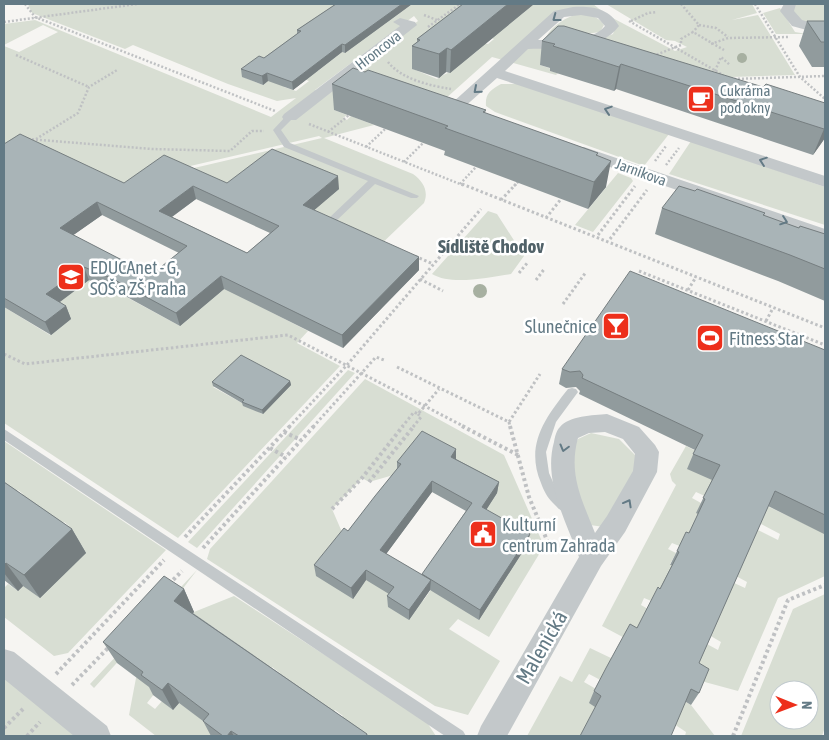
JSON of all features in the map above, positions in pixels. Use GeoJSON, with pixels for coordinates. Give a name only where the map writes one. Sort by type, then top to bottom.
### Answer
{"type":"FeatureCollection","features":[{"type":"Feature","properties":{"kind":"street"},"geometry":{"type":"LineString","coordinates":[[790,4],[787,10],[797,23],[825,31]]}},
{"type":"Feature","properties":{"kind":"street"},"geometry":{"type":"LineString","coordinates":[[457,106],[496,74],[556,17],[566,12],[581,11],[599,14],[607,18],[612,26],[607,33],[594,39],[528,45]]}},
{"type":"Feature","properties":{"kind":"street","name":"Hroncova"},"geometry":{"type":"LineString","coordinates":[[290,117],[410,26],[400,22]]}},
{"type":"Feature","properties":{"kind":"street"},"geometry":{"type":"LineString","coordinates":[[353,70],[369,76]]}},
{"type":"Feature","properties":{"kind":"street"},"geometry":{"type":"LineString","coordinates":[[496,74],[825,182]]}},
{"type":"Feature","properties":{"kind":"street"},"geometry":{"type":"LineString","coordinates":[[440,100],[476,113]]}},
{"type":"Feature","properties":{"kind":"street","name":"Jarníkova"},"geometry":{"type":"LineString","coordinates":[[568,146],[825,235]]}},
{"type":"Feature","properties":{"kind":"street","name":"Malenická"},"geometry":{"type":"LineString","coordinates":[[490,736],[592,558],[616,524],[645,472],[647,452],[631,434],[607,423],[586,424],[568,433],[562,455],[564,483],[592,558]]}},
{"type":"Feature","properties":{"kind":"street"},"geometry":{"type":"LineString","coordinates":[[4,662],[97,736]]}},
{"type":"Feature","properties":{"kind":"lane"},"geometry":{"type":"LineString","coordinates":[[290,117],[276,130],[287,145],[414,196]]}},
{"type":"Feature","properties":{"kind":"lane"},"geometry":{"type":"LineString","coordinates":[[332,220],[374,180]]}},
{"type":"Feature","properties":{"kind":"lane"},"geometry":{"type":"LineString","coordinates":[[572,392],[551,420],[540,452],[543,474],[552,494],[575,516]]}},
{"type":"Feature","properties":{"kind":"lane"},"geometry":{"type":"LineString","coordinates":[[4,434],[458,736]]}},
{"type":"Feature","properties":{"kind":"path"},"geometry":{"type":"LineString","coordinates":[[25,4],[35,17],[825,328]]}},
{"type":"Feature","properties":{"kind":"path"},"geometry":{"type":"LineString","coordinates":[[4,22],[137,4]]}},
{"type":"Feature","properties":{"kind":"path"},"geometry":{"type":"LineString","coordinates":[[438,20],[460,4]]}},
{"type":"Feature","properties":{"kind":"path"},"geometry":{"type":"LineString","coordinates":[[681,4],[700,25],[716,28],[728,38]]}},
{"type":"Feature","properties":{"kind":"path"},"geometry":{"type":"LineString","coordinates":[[755,4],[800,77],[825,99]]}},
{"type":"Feature","properties":{"kind":"path"},"geometry":{"type":"LineString","coordinates":[[630,22],[648,13],[657,12]]}},
{"type":"Feature","properties":{"kind":"path"},"geometry":{"type":"LineString","coordinates":[[623,17],[738,84]]}},
{"type":"Feature","properties":{"kind":"path"},"geometry":{"type":"LineString","coordinates":[[650,59],[654,55],[681,45],[681,40],[700,25]]}},
{"type":"Feature","properties":{"kind":"path"},"geometry":{"type":"LineString","coordinates":[[693,32],[724,50]]}},
{"type":"Feature","properties":{"kind":"path"},"geometry":{"type":"LineString","coordinates":[[711,44],[728,38],[796,37]]}},
{"type":"Feature","properties":{"kind":"path"},"geometry":{"type":"LineString","coordinates":[[16,55],[89,87]]}},
{"type":"Feature","properties":{"kind":"path"},"geometry":{"type":"LineString","coordinates":[[715,71],[721,57],[730,65]]}},
{"type":"Feature","properties":{"kind":"path"},"geometry":{"type":"LineString","coordinates":[[35,140],[78,113],[89,87],[117,70]]}},
{"type":"Feature","properties":{"kind":"path"},"geometry":{"type":"LineString","coordinates":[[393,70],[441,88],[458,89]]}},
{"type":"Feature","properties":{"kind":"path"},"geometry":{"type":"LineString","coordinates":[[730,80],[825,76]]}},
{"type":"Feature","properties":{"kind":"path"},"geometry":{"type":"LineString","coordinates":[[328,132],[349,115]]}},
{"type":"Feature","properties":{"kind":"path"},"geometry":{"type":"LineString","coordinates":[[366,147],[385,129]]}},
{"type":"Feature","properties":{"kind":"path"},"geometry":{"type":"LineString","coordinates":[[25,139],[152,149],[230,151],[252,131],[276,130]]}},
{"type":"Feature","properties":{"kind":"path"},"geometry":{"type":"LineString","coordinates":[[404,162],[423,143]]}},
{"type":"Feature","properties":{"kind":"path"},"geometry":{"type":"LineString","coordinates":[[460,184],[476,167]]}},
{"type":"Feature","properties":{"kind":"path"},"geometry":{"type":"LineString","coordinates":[[501,200],[518,182]]}},
{"type":"Feature","properties":{"kind":"path"},"geometry":{"type":"LineString","coordinates":[[546,218],[561,198]]}},
{"type":"Feature","properties":{"kind":"path"},"geometry":{"type":"LineString","coordinates":[[27,736],[48,697],[175,547],[347,365],[482,209]]}},
{"type":"Feature","properties":{"kind":"path"},"geometry":{"type":"LineString","coordinates":[[408,253],[433,264]]}},
{"type":"Feature","properties":{"kind":"path"},"geometry":{"type":"LineString","coordinates":[[519,273],[528,262]]}},
{"type":"Feature","properties":{"kind":"path"},"geometry":{"type":"LineString","coordinates":[[536,280],[545,268]]}},
{"type":"Feature","properties":{"kind":"path"},"geometry":{"type":"LineString","coordinates":[[639,271],[825,344]]}},
{"type":"Feature","properties":{"kind":"path"},"geometry":{"type":"LineString","coordinates":[[563,304],[586,272]]}},
{"type":"Feature","properties":{"kind":"path"},"geometry":{"type":"LineString","coordinates":[[688,290],[696,277]]}},
{"type":"Feature","properties":{"kind":"path"},"geometry":{"type":"LineString","coordinates":[[420,279],[443,291]]}},
{"type":"Feature","properties":{"kind":"path"},"geometry":{"type":"LineString","coordinates":[[766,321],[773,308]]}},
{"type":"Feature","properties":{"kind":"path"},"geometry":{"type":"LineString","coordinates":[[4,354],[25,364],[288,335],[518,455]]}},
{"type":"Feature","properties":{"kind":"path"},"geometry":{"type":"LineString","coordinates":[[165,588],[193,560],[376,357],[384,360]]}},
{"type":"Feature","properties":{"kind":"path"},"geometry":{"type":"LineString","coordinates":[[397,367],[509,422]]}},
{"type":"Feature","properties":{"kind":"path"},"geometry":{"type":"LineString","coordinates":[[540,374],[509,422],[530,497],[549,546]]}},
{"type":"Feature","properties":{"kind":"path"},"geometry":{"type":"LineString","coordinates":[[418,414],[439,389]]}},
{"type":"Feature","properties":{"kind":"path"},"geometry":{"type":"LineString","coordinates":[[332,509],[362,478],[414,412],[418,414]]}},
{"type":"Feature","properties":{"kind":"path"},"geometry":{"type":"LineString","coordinates":[[369,482],[421,417],[418,414]]}},
{"type":"Feature","properties":{"kind":"path"},"geometry":{"type":"LineString","coordinates":[[284,432],[301,440]]}},
{"type":"Feature","properties":{"kind":"path"},"geometry":{"type":"LineString","coordinates":[[270,448],[286,457]]}},
{"type":"Feature","properties":{"kind":"path"},"geometry":{"type":"LineString","coordinates":[[733,736],[788,600],[825,584]]}},
{"type":"Feature","properties":{"kind":"path"},"geometry":{"type":"LineString","coordinates":[[4,728],[48,697],[110,646]]}},
{"type":"Feature","properties":{"kind":"shaded area"},"geometry":{"type":"Polygon","coordinates":[[[28,4],[353,4],[345,9],[341,8],[326,19],[345,25],[352,20],[367,24],[364,27],[374,31],[386,23],[360,14],[371,7],[373,7],[371,9],[376,11],[379,9],[394,14],[405,6],[398,4],[492,4],[461,28],[458,27],[451,32],[454,34],[418,62],[420,63],[413,69],[437,79],[457,67],[454,66],[468,54],[472,55],[478,50],[475,48],[482,43],[488,44],[494,39],[489,37],[505,27],[502,26],[514,16],[518,17],[524,12],[521,10],[529,4],[593,4],[607,15],[675,51],[687,47],[675,41],[666,40],[606,4],[752,4],[757,13],[732,20],[758,15],[795,75],[731,77],[715,73],[709,81],[584,43],[613,34],[616,25],[605,17],[582,11],[571,12],[549,21],[529,38],[550,45],[573,44],[613,56],[601,63],[581,56],[584,54],[580,52],[577,55],[557,49],[540,65],[552,69],[550,71],[558,73],[556,75],[492,57],[435,108],[368,84],[334,110],[347,115],[343,118],[347,120],[351,116],[374,125],[324,138],[413,174],[422,183],[426,194],[424,203],[375,250],[305,219],[295,226],[276,217],[306,193],[325,201],[338,189],[274,162],[260,173],[284,183],[255,207],[177,172],[322,138],[319,136],[173,170],[168,168],[160,174],[108,186],[26,147],[4,160],[4,46],[19,52],[58,32],[43,25],[4,45],[4,24],[35,20],[271,117],[296,98],[277,101],[228,84],[133,45],[125,49],[32,13],[28,4]],[[414,16],[315,90],[321,95],[418,21],[414,16]],[[314,26],[298,38],[302,39],[265,66],[260,65],[243,77],[263,85],[272,78],[288,84],[284,87],[296,91],[309,81],[281,71],[293,62],[296,63],[293,65],[299,67],[302,65],[318,71],[330,61],[306,53],[318,44],[345,53],[357,44],[345,40],[341,43],[326,38],[333,33],[314,26]]]}},
{"type":"Feature","properties":{"kind":"shaded area"},"geometry":{"type":"Polygon","coordinates":[[[794,4],[825,4],[825,27],[803,23],[790,7],[794,4]]]}},
{"type":"Feature","properties":{"kind":"shaded area"},"geometry":{"type":"Polygon","coordinates":[[[780,8],[795,32],[807,34],[776,34],[763,13],[780,8]]]}},
{"type":"Feature","properties":{"kind":"shaded area"},"geometry":{"type":"Polygon","coordinates":[[[579,14],[593,16],[602,22],[604,25],[600,32],[550,39],[546,37],[560,22],[579,14]]]}},
{"type":"Feature","properties":{"kind":"shaded area"},"geometry":{"type":"Polygon","coordinates":[[[501,84],[521,84],[669,134],[644,166],[495,112],[486,106],[486,98],[491,90],[501,84]]]}},
{"type":"Feature","properties":{"kind":"shaded area"},"geometry":{"type":"Polygon","coordinates":[[[691,141],[825,187],[825,225],[669,174],[691,141]]]}},
{"type":"Feature","properties":{"kind":"shaded area"},"geometry":{"type":"Polygon","coordinates":[[[618,173],[631,178],[633,181],[593,232],[575,225],[618,173]]]}},
{"type":"Feature","properties":{"kind":"shaded area"},"geometry":{"type":"Polygon","coordinates":[[[488,211],[497,214],[524,256],[511,274],[460,280],[440,278],[432,274],[488,211]]]}},
{"type":"Feature","properties":{"kind":"shaded area"},"geometry":{"type":"Polygon","coordinates":[[[91,278],[180,326],[224,288],[308,331],[297,343],[340,366],[178,538],[4,423],[4,307],[50,335],[71,319],[51,308],[91,278]],[[292,383],[290,385],[213,387],[262,414],[292,383]]]}},
{"type":"Feature","properties":{"kind":"shaded area"},"geometry":{"type":"Polygon","coordinates":[[[348,370],[355,373],[197,548],[188,542],[348,370]]]}},
{"type":"Feature","properties":{"kind":"shaded area"},"geometry":{"type":"Polygon","coordinates":[[[365,379],[504,455],[544,546],[489,637],[458,619],[449,629],[500,661],[468,715],[435,706],[207,559],[210,549],[365,379]],[[397,474],[369,482],[362,478],[332,509],[345,539],[353,598],[366,580],[423,601],[487,510],[397,474]]]}},
{"type":"Feature","properties":{"kind":"shaded area"},"geometry":{"type":"Polygon","coordinates":[[[591,433],[619,439],[636,456],[636,480],[604,527],[590,525],[579,517],[572,450],[578,439],[591,433]]]}},
{"type":"Feature","properties":{"kind":"shaded area"},"geometry":{"type":"Polygon","coordinates":[[[4,441],[166,550],[68,653],[54,656],[4,617],[4,588],[8,584],[18,591],[60,535],[69,526],[64,522],[54,531],[14,502],[23,494],[18,490],[9,499],[4,495],[4,441]]]}},
{"type":"Feature","properties":{"kind":"shaded area"},"geometry":{"type":"Polygon","coordinates":[[[686,446],[696,451],[715,481],[707,497],[696,492],[692,498],[701,503],[698,514],[682,547],[672,543],[668,549],[676,553],[670,564],[673,566],[654,602],[644,598],[641,605],[648,609],[634,643],[602,626],[676,485],[672,481],[670,474],[686,446]]]}},
{"type":"Feature","properties":{"kind":"shaded area"},"geometry":{"type":"Polygon","coordinates":[[[767,506],[824,533],[825,531],[825,576],[778,598],[738,691],[701,681],[691,675],[705,643],[718,650],[721,642],[709,635],[732,582],[745,588],[747,582],[736,576],[756,529],[778,540],[780,534],[759,523],[767,506]]]}},
{"type":"Feature","properties":{"kind":"shaded area"},"geometry":{"type":"Polygon","coordinates":[[[197,570],[175,599],[94,688],[90,684],[197,570]]]}},
{"type":"Feature","properties":{"kind":"shaded area"},"geometry":{"type":"Polygon","coordinates":[[[825,594],[825,727],[822,736],[741,736],[793,609],[825,594]]]}},
{"type":"Feature","properties":{"kind":"shaded area"},"geometry":{"type":"Polygon","coordinates":[[[234,596],[426,721],[436,736],[347,736],[335,728],[343,716],[335,710],[326,722],[271,684],[280,673],[272,667],[263,678],[212,643],[221,632],[213,627],[205,637],[184,623],[194,612],[234,596]]]}},
{"type":"Feature","properties":{"kind":"shaded area"},"geometry":{"type":"Polygon","coordinates":[[[590,648],[613,659],[608,684],[589,674],[584,682],[596,689],[596,707],[581,736],[527,736],[560,676],[572,682],[590,648]]]}},
{"type":"Feature","properties":{"kind":"shaded area"},"geometry":{"type":"Polygon","coordinates":[[[140,674],[159,688],[147,703],[155,709],[162,701],[173,710],[179,703],[219,732],[216,736],[156,736],[129,715],[136,678],[140,674]]]}},
{"type":"Feature","properties":{"kind":"shaded area"},"geometry":{"type":"Polygon","coordinates":[[[4,676],[77,736],[4,736],[4,676]]]}},
{"type":"Feature","properties":{"kind":"shaded area"},"geometry":{"type":"Polygon","coordinates":[[[684,701],[691,705],[715,736],[685,736],[686,732],[674,724],[684,701]]]}},
{"type":"Feature","properties":{"kind":"building"},"geometry":{"type":"Polygon","coordinates":[[[336,4],[402,4],[345,45],[342,44],[292,82],[267,73],[262,76],[241,69],[259,56],[264,58],[301,31],[297,30],[336,4]]]}},
{"type":"Feature","properties":{"kind":"building"},"geometry":{"type":"Polygon","coordinates":[[[463,4],[508,4],[451,50],[447,48],[439,54],[412,46],[420,40],[417,39],[463,4]]]}},
{"type":"Feature","properties":{"kind":"building"},"geometry":{"type":"Polygon","coordinates":[[[807,21],[825,21],[825,42],[821,42],[807,21]]]}},
{"type":"Feature","properties":{"kind":"building"},"geometry":{"type":"Polygon","coordinates":[[[558,26],[564,26],[763,87],[766,84],[825,103],[825,128],[621,64],[619,67],[542,41],[558,26]]]}},
{"type":"Feature","properties":{"kind":"building"},"geometry":{"type":"Polygon","coordinates":[[[353,68],[365,72],[368,70],[486,110],[483,112],[598,153],[596,155],[611,161],[594,182],[445,128],[448,126],[332,84],[353,68]]]}},
{"type":"Feature","properties":{"kind":"building"},"geometry":{"type":"Polygon","coordinates":[[[20,134],[124,183],[164,155],[227,183],[272,149],[338,176],[303,205],[419,257],[342,335],[221,276],[176,313],[111,278],[84,267],[46,294],[66,306],[45,322],[4,298],[4,144],[20,134]],[[193,186],[159,211],[247,253],[279,226],[193,186]],[[97,202],[60,228],[151,275],[187,246],[97,202]]]}},
{"type":"Feature","properties":{"kind":"building"},"geometry":{"type":"Polygon","coordinates":[[[679,186],[695,191],[697,189],[765,213],[763,215],[799,228],[800,226],[825,234],[825,269],[662,208],[679,186]]]}},
{"type":"Feature","properties":{"kind":"building"},"geometry":{"type":"Polygon","coordinates":[[[630,271],[825,350],[825,515],[775,491],[699,663],[709,669],[699,693],[691,689],[671,736],[580,736],[601,696],[594,691],[630,624],[637,628],[658,587],[660,589],[679,552],[677,551],[686,532],[689,533],[705,499],[703,498],[720,465],[693,454],[703,435],[582,378],[583,375],[580,371],[570,372],[562,369],[630,271]]]}},
{"type":"Feature","properties":{"kind":"building"},"geometry":{"type":"Polygon","coordinates":[[[241,355],[290,381],[262,410],[242,402],[244,400],[212,382],[241,355]]]}},
{"type":"Feature","properties":{"kind":"building","name":"Kulturní centrum Zahrada"},"geometry":{"type":"Polygon","coordinates":[[[422,431],[456,449],[451,457],[499,482],[482,507],[530,534],[480,610],[422,574],[472,503],[432,481],[380,550],[431,580],[409,610],[387,596],[394,587],[366,570],[351,588],[314,565],[344,528],[348,531],[401,464],[397,462],[422,431]]]}},
{"type":"Feature","properties":{"kind":"building"},"geometry":{"type":"Polygon","coordinates":[[[4,482],[72,529],[24,575],[6,563],[4,565],[4,482]]]}},
{"type":"Feature","properties":{"kind":"building"},"geometry":{"type":"Polygon","coordinates":[[[164,576],[184,589],[174,601],[367,734],[366,736],[239,736],[231,731],[227,736],[223,736],[203,721],[209,714],[168,683],[162,690],[141,675],[143,672],[103,642],[164,576]]]}},
{"type":"Feature","properties":{"kind":"place","name":"Cukrárna pod okny"},"geometry":{"type":"Point","coordinates":[701,99]}},
{"type":"Feature","properties":{"kind":"place","name":"EDUCAnet - G, SOŠ a ZŠ Praha"},"geometry":{"type":"Point","coordinates":[71,277]}},
{"type":"Feature","properties":{"kind":"place","name":"Slunečnice"},"geometry":{"type":"Point","coordinates":[616,326]}},
{"type":"Feature","properties":{"kind":"place","name":"Fitness Star"},"geometry":{"type":"Point","coordinates":[710,338]}},
{"type":"Feature","properties":{"kind":"place","name":"Kulturní centrum Zahrada"},"geometry":{"type":"Point","coordinates":[483,534]}},
{"type":"Feature","properties":{"kind":"district","name":"Sídliště Chodov"},"geometry":{"type":"Point","coordinates":[491,246]}}]}
